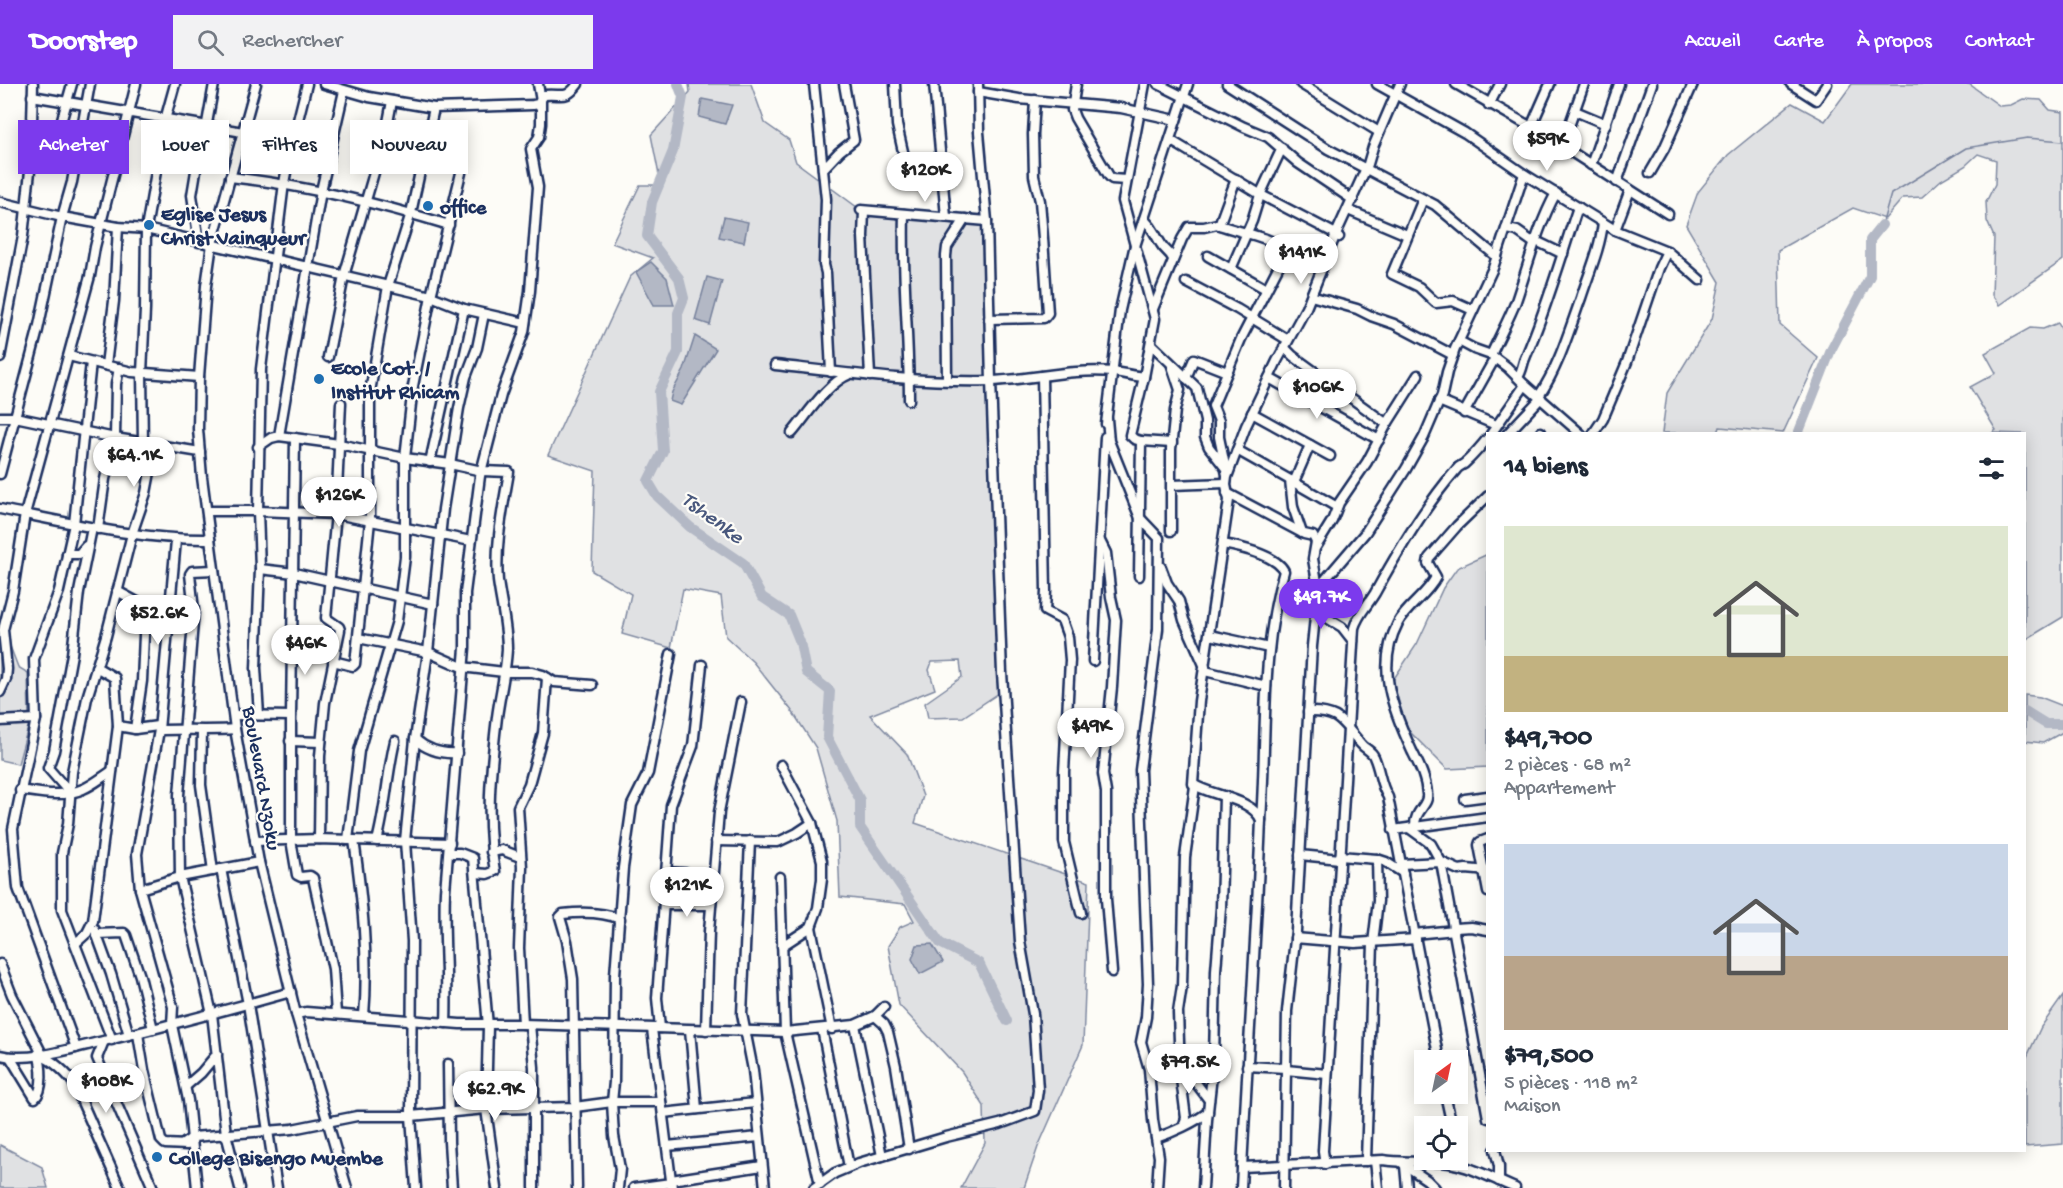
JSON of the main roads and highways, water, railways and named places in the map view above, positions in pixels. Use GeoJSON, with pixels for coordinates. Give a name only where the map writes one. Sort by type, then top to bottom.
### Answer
{"type":"FeatureCollection","features":[{"type":"Feature","properties":{"kind":"waterway","name":"Tshenke"},"geometry":{"type":"LineString","coordinates":[[678,84],[683,97],[673,151],[652,202],[647,236],[679,278],[684,298],[678,313],[678,352],[659,392],[663,451],[648,481],[657,496],[690,527],[743,563],[762,597],[789,615],[800,642],[806,672],[830,691],[827,737],[860,800],[860,827],[940,943],[979,963],[1007,1021]]}},
{"type":"Feature","properties":{"kind":"waterway"},"geometry":{"type":"LineString","coordinates":[[1882,225],[1891,194],[1966,148],[2027,138],[2063,141]]}},
{"type":"Feature","properties":{"kind":"waterway"},"geometry":{"type":"LineString","coordinates":[[1799,432],[1831,350],[1870,276],[1870,240],[1882,225]]}},
{"type":"Feature","properties":{"kind":"waterway"},"geometry":{"type":"LineString","coordinates":[[2026,712],[2046,724],[2063,724]]}},
{"type":"Feature","properties":{"kind":"place","name":"office"},"geometry":{"type":"Point","coordinates":[428,206]}},
{"type":"Feature","properties":{"kind":"place","name":"Eglise Jesus Christ Vainqueur"},"geometry":{"type":"Point","coordinates":[149,225]}},
{"type":"Feature","properties":{"kind":"place","name":"Ecole Cot. / Institut Rhicam"},"geometry":{"type":"Point","coordinates":[319,379]}},
{"type":"Feature","properties":{"kind":"place","name":"College Bisengo Muembe"},"geometry":{"type":"Point","coordinates":[157,1157]}}]}
